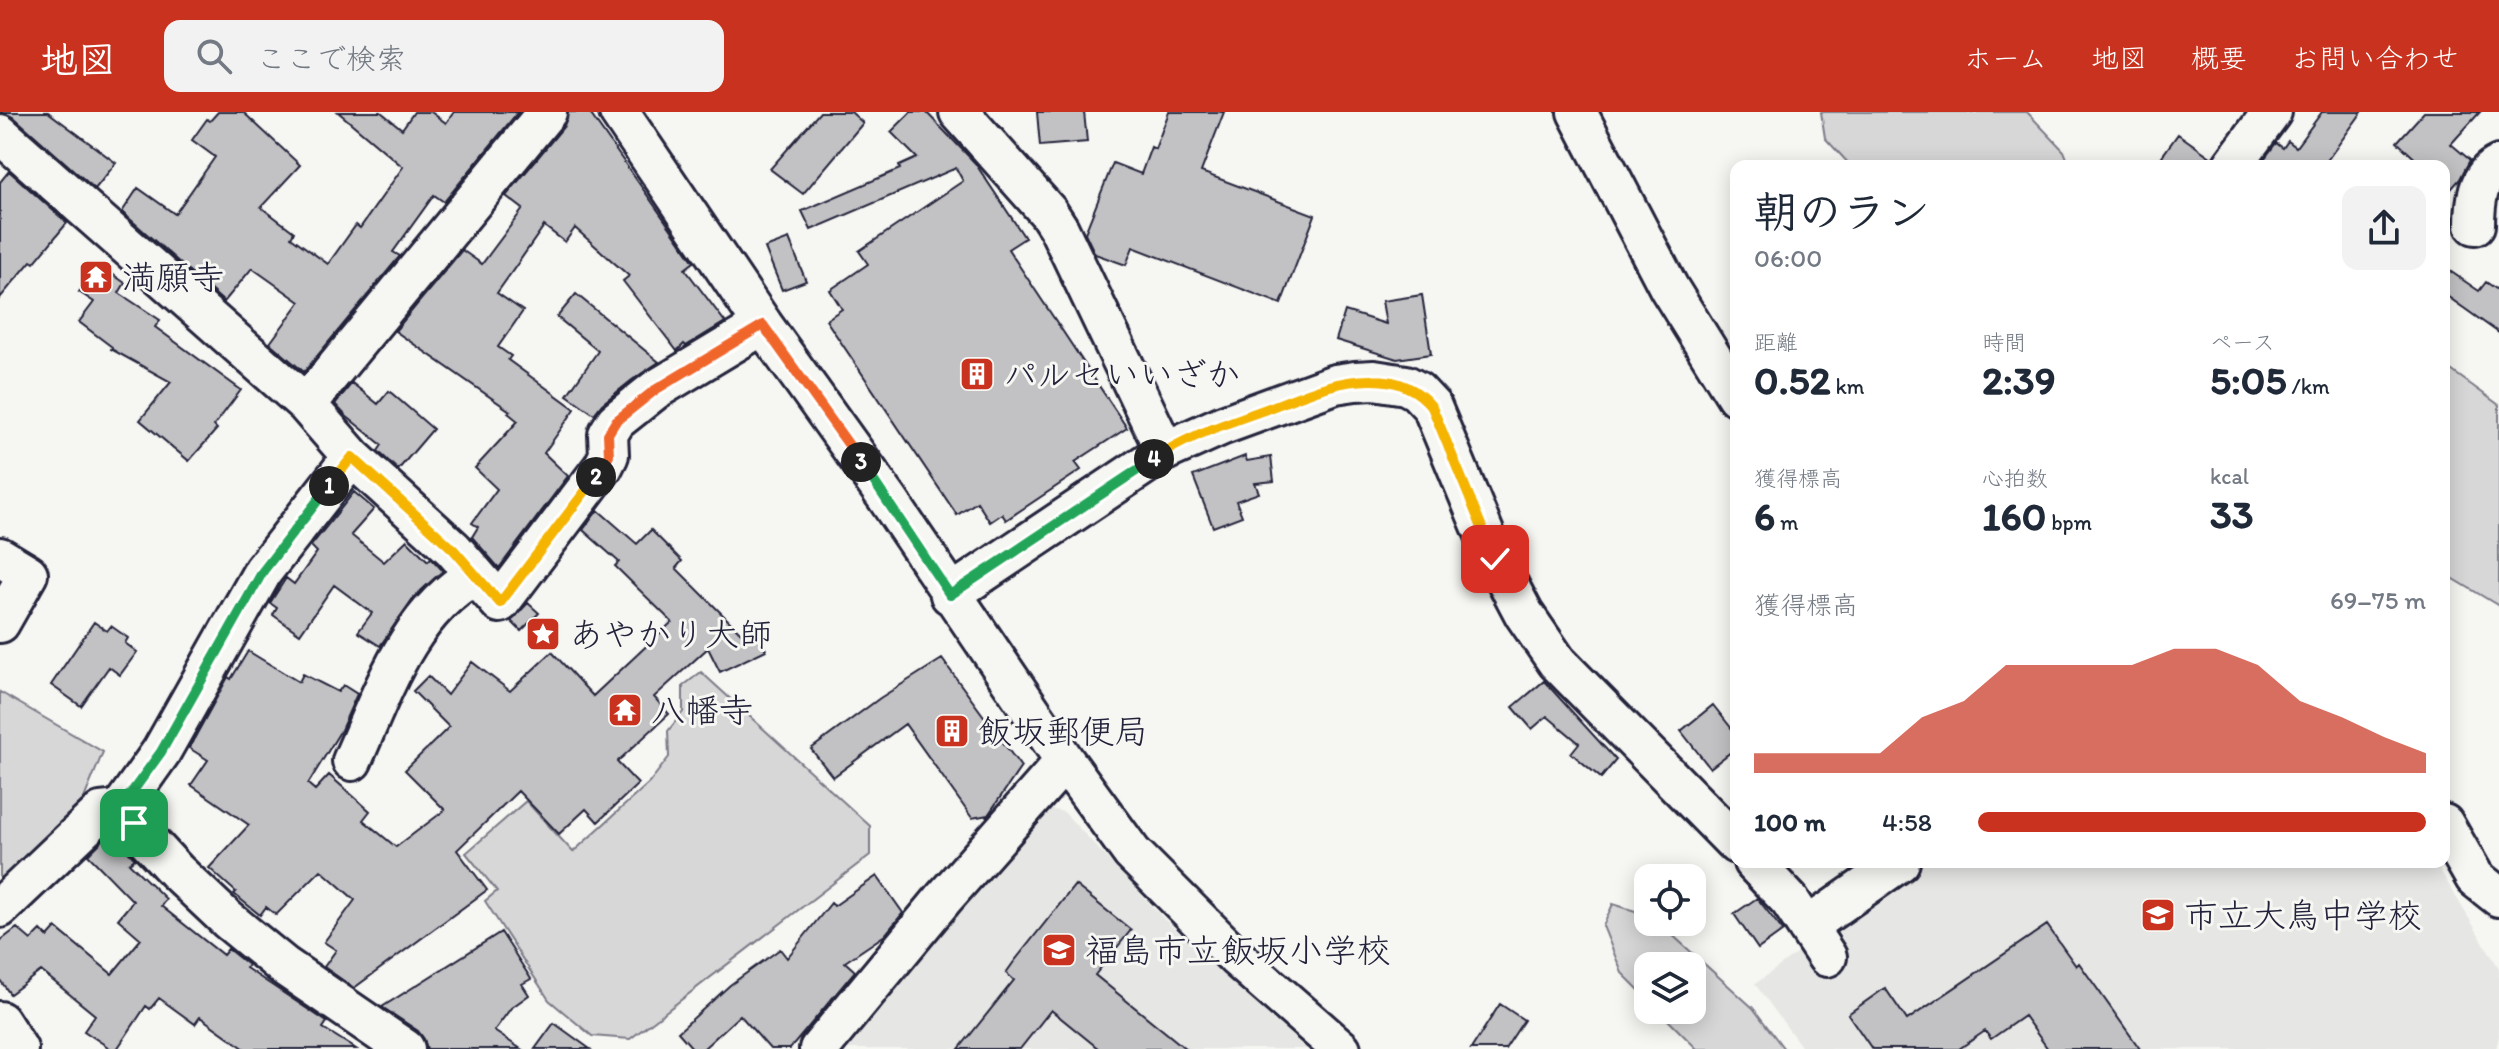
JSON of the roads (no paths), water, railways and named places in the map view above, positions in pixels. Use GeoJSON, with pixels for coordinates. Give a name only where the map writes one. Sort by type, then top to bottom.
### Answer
{"type":"FeatureCollection","features":[{"type":"Feature","properties":{"kind":"street"},"geometry":{"type":"LineString","coordinates":[[306,404],[547,112]]}},
{"type":"Feature","properties":{"kind":"street"},"geometry":{"type":"LineString","coordinates":[[619,112],[763,325],[887,498],[950,595],[1132,853],[1237,958],[1341,1049]]}},
{"type":"Feature","properties":{"kind":"street"},"geometry":{"type":"LineString","coordinates":[[959,112],[1048,212],[1059,229],[1165,451]]}},
{"type":"Feature","properties":{"kind":"street"},"geometry":{"type":"LineString","coordinates":[[1577,112],[1669,288],[1730,386]]}},
{"type":"Feature","properties":{"kind":"street"},"geometry":{"type":"LineString","coordinates":[[2236,160],[2272,112]]}},
{"type":"Feature","properties":{"kind":"street"},"geometry":{"type":"LineString","coordinates":[[0,134],[306,404],[352,457],[453,549],[500,603],[603,467],[609,455],[608,434],[616,421],[655,390],[763,325]]}},
{"type":"Feature","properties":{"kind":"street"},"geometry":{"type":"LineString","coordinates":[[2475,225],[2475,201],[2487,176],[2493,167],[2499,165]]}},
{"type":"Feature","properties":{"kind":"street"},"geometry":{"type":"LineString","coordinates":[[950,595],[1165,451],[1223,425],[1335,384],[1374,380],[1397,382],[1417,391],[1432,407],[1495,559],[1524,614],[1557,662],[1730,838]]}},
{"type":"Feature","properties":{"kind":"street"},"geometry":{"type":"LineString","coordinates":[[0,908],[101,812],[120,810],[161,752],[263,571],[352,457]]}},
{"type":"Feature","properties":{"kind":"street"},"geometry":{"type":"LineString","coordinates":[[0,557],[28,574],[0,623]]}},
{"type":"Feature","properties":{"kind":"street"},"geometry":{"type":"LineString","coordinates":[[352,761],[409,641],[444,596],[475,575]]}},
{"type":"Feature","properties":{"kind":"street"},"geometry":{"type":"LineString","coordinates":[[819,1049],[944,898],[1065,761]]}},
{"type":"Feature","properties":{"kind":"street"},"geometry":{"type":"LineString","coordinates":[[120,810],[176,871],[228,920],[284,966],[405,1049]]}},
{"type":"Feature","properties":{"kind":"street"},"geometry":{"type":"LineString","coordinates":[[2450,834],[2475,878],[2499,897]]}},
{"type":"Feature","properties":{"kind":"street"},"geometry":{"type":"LineString","coordinates":[[1759,868],[1790,901],[1817,942],[1894,868]]}},
{"type":"Feature","properties":{"kind":"street"},"geometry":{"type":"LineString","coordinates":[[0,1021],[18,1049]]}},
{"type":"Feature","properties":{"kind":"place","name":"満願寺"},"geometry":{"type":"Point","coordinates":[96,277]}},
{"type":"Feature","properties":{"kind":"place","name":"パルセいいざか"},"geometry":{"type":"Point","coordinates":[977,374]}},
{"type":"Feature","properties":{"kind":"place","name":"あやかり大師"},"geometry":{"type":"Point","coordinates":[543,634]}},
{"type":"Feature","properties":{"kind":"place","name":"八幡寺"},"geometry":{"type":"Point","coordinates":[625,710]}},
{"type":"Feature","properties":{"kind":"place","name":"飯坂郵便局"},"geometry":{"type":"Point","coordinates":[952,731]}},
{"type":"Feature","properties":{"kind":"place","name":"市立大鳥中学校"},"geometry":{"type":"Point","coordinates":[2158,915]}},
{"type":"Feature","properties":{"kind":"place","name":"福島市立飯坂小学校"},"geometry":{"type":"Point","coordinates":[1059,950]}}]}
